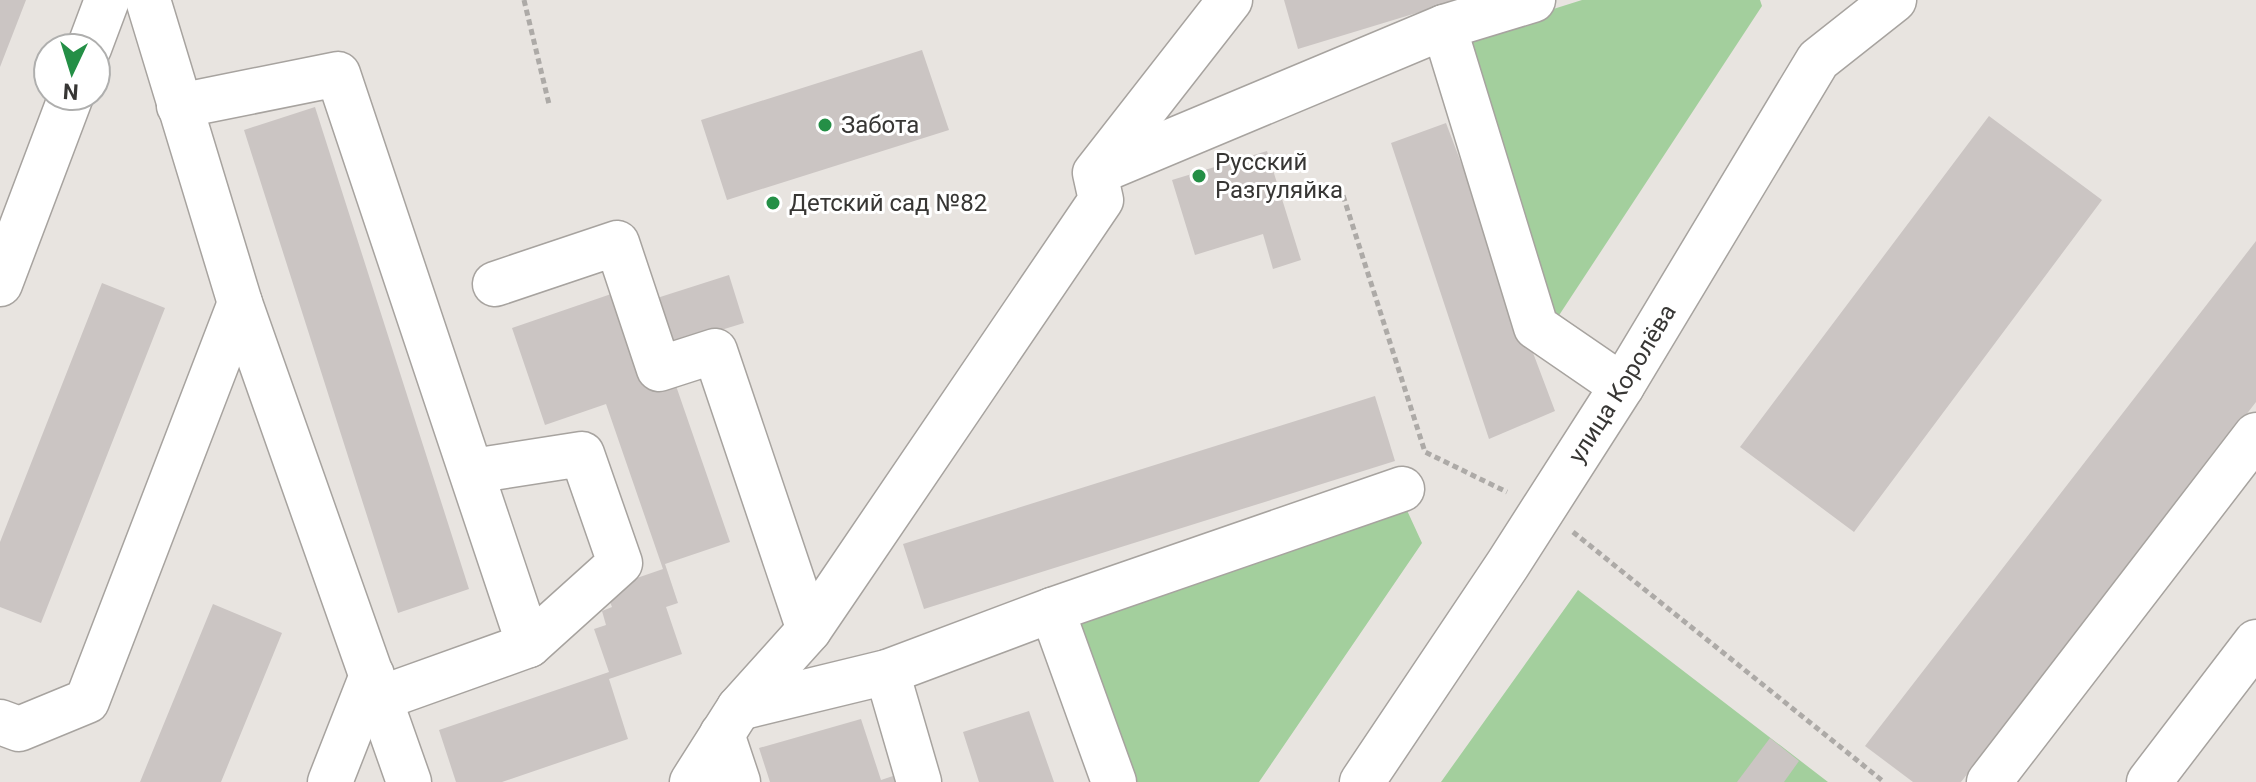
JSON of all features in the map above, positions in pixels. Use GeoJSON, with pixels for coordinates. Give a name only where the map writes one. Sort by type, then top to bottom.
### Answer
{"type":"FeatureCollection","features":[{"type":"Feature","properties":{"kind":"street"},"geometry":{"type":"LineString","coordinates":[[95,32],[107,0]]}},
{"type":"Feature","properties":{"kind":"street"},"geometry":{"type":"LineString","coordinates":[[148,0],[240,303],[409,782]]}},
{"type":"Feature","properties":{"kind":"street"},"geometry":{"type":"LineString","coordinates":[[1095,173],[1230,0]]}},
{"type":"Feature","properties":{"kind":"street"},"geometry":{"type":"LineString","coordinates":[[1095,173],[1444,27],[1533,0]]}},
{"type":"Feature","properties":{"kind":"street","name":"улица Королёва"},"geometry":{"type":"LineString","coordinates":[[1362,782],[1622,386],[1818,60],[1894,0]]}},
{"type":"Feature","properties":{"kind":"street"},"geometry":{"type":"LineString","coordinates":[[1444,27],[1536,327],[1622,386]]}},
{"type":"Feature","properties":{"kind":"street"},"geometry":{"type":"LineString","coordinates":[[179,106],[338,74],[529,645]]}},
{"type":"Feature","properties":{"kind":"street"},"geometry":{"type":"LineString","coordinates":[[0,284],[65,112]]}},
{"type":"Feature","properties":{"kind":"street"},"geometry":{"type":"LineString","coordinates":[[692,782],[731,721],[809,630],[1101,200],[1095,173]]}},
{"type":"Feature","properties":{"kind":"street"},"geometry":{"type":"LineString","coordinates":[[495,284],[617,243],[659,369],[715,351],[809,630]]}},
{"type":"Feature","properties":{"kind":"street"},"geometry":{"type":"LineString","coordinates":[[0,722],[19,729],[87,701],[240,303]]}},
{"type":"Feature","properties":{"kind":"street"},"geometry":{"type":"LineString","coordinates":[[1989,782],[2256,435]]}},
{"type":"Feature","properties":{"kind":"street"},"geometry":{"type":"LineString","coordinates":[[330,782],[376,686],[529,645],[620,563],[582,454],[473,471]]}},
{"type":"Feature","properties":{"kind":"street"},"geometry":{"type":"LineString","coordinates":[[731,721],[887,672],[1052,610],[1402,489]]}},
{"type":"Feature","properties":{"kind":"street"},"geometry":{"type":"LineString","coordinates":[[1052,610],[1114,782]]}},
{"type":"Feature","properties":{"kind":"street"},"geometry":{"type":"LineString","coordinates":[[2149,782],[2256,642]]}},
{"type":"Feature","properties":{"kind":"street"},"geometry":{"type":"LineString","coordinates":[[887,672],[919,782]]}},
{"type":"Feature","properties":{"kind":"street"},"geometry":{"type":"LineString","coordinates":[[731,721],[738,782]]}},
{"type":"Feature","properties":{"kind":"path"},"geometry":{"type":"LineString","coordinates":[[524,0],[549,104]]}},
{"type":"Feature","properties":{"kind":"path"},"geometry":{"type":"LineString","coordinates":[[1340,186],[1425,452],[1543,509],[1884,782]]}},
{"type":"Feature","properties":{"kind":"green space"},"geometry":{"type":"Polygon","coordinates":[[[1582,0],[1760,0],[1762,6],[1552,326],[1461,38],[1582,0]]]}},
{"type":"Feature","properties":{"kind":"green space"},"geometry":{"type":"Polygon","coordinates":[[[1405,506],[1422,543],[1259,782],[1136,782],[1076,623],[1405,506]]]}},
{"type":"Feature","properties":{"kind":"green space"},"geometry":{"type":"Polygon","coordinates":[[[1578,590],[1828,782],[1441,782],[1578,590]]]}},
{"type":"Feature","properties":{"kind":"building"},"geometry":{"type":"Polygon","coordinates":[[[0,0],[26,0],[0,67],[0,0]]]}},
{"type":"Feature","properties":{"kind":"building"},"geometry":{"type":"Polygon","coordinates":[[[1284,0],[1456,0],[1456,1],[1298,49],[1284,0]]]}},
{"type":"Feature","properties":{"kind":"building","name":"Забота"},"geometry":{"type":"Polygon","coordinates":[[[922,50],[949,130],[727,200],[701,120],[922,50]]]}},
{"type":"Feature","properties":{"kind":"building"},"geometry":{"type":"Polygon","coordinates":[[[315,107],[469,589],[398,613],[244,130],[315,107]]]}},
{"type":"Feature","properties":{"kind":"building"},"geometry":{"type":"Polygon","coordinates":[[[1989,116],[2102,200],[1854,532],[1740,447],[1989,116]]]}},
{"type":"Feature","properties":{"kind":"building"},"geometry":{"type":"Polygon","coordinates":[[[1446,123],[1555,411],[1489,439],[1391,143],[1446,123]]]}},
{"type":"Feature","properties":{"kind":"building"},"geometry":{"type":"Polygon","coordinates":[[[1267,151],[1301,260],[1273,269],[1263,234],[1195,255],[1172,180],[1267,151]]]}},
{"type":"Feature","properties":{"kind":"building"},"geometry":{"type":"Polygon","coordinates":[[[2256,241],[2256,402],[1961,782],[1913,782],[1865,746],[2256,241]]]}},
{"type":"Feature","properties":{"kind":"building"},"geometry":{"type":"Polygon","coordinates":[[[729,275],[744,323],[672,345],[657,298],[729,275]]]}},
{"type":"Feature","properties":{"kind":"building"},"geometry":{"type":"Polygon","coordinates":[[[102,283],[165,308],[41,623],[0,607],[0,542],[102,283]]]}},
{"type":"Feature","properties":{"kind":"building"},"geometry":{"type":"Polygon","coordinates":[[[617,292],[674,380],[730,542],[665,564],[678,603],[666,607],[682,654],[609,679],[628,739],[502,782],[456,782],[439,730],[609,672],[594,629],[606,625],[602,611],[612,607],[605,589],[663,569],[606,404],[545,425],[512,328],[617,292]]]}},
{"type":"Feature","properties":{"kind":"building"},"geometry":{"type":"Polygon","coordinates":[[[1375,396],[1395,461],[924,609],[903,544],[1375,396]]]}},
{"type":"Feature","properties":{"kind":"building"},"geometry":{"type":"Polygon","coordinates":[[[213,604],[282,633],[221,782],[140,782],[213,604]]]}},
{"type":"Feature","properties":{"kind":"building"},"geometry":{"type":"Polygon","coordinates":[[[1029,711],[1054,782],[979,782],[963,732],[1029,711]]]}},
{"type":"Feature","properties":{"kind":"building"},"geometry":{"type":"Polygon","coordinates":[[[861,719],[881,780],[893,776],[895,782],[770,782],[759,748],[861,719]]]}},
{"type":"Feature","properties":{"kind":"building"},"geometry":{"type":"Polygon","coordinates":[[[1770,738],[1799,761],[1784,782],[1737,782],[1770,738]]]}},
{"type":"Feature","properties":{"kind":"place","name":"Забота"},"geometry":{"type":"Point","coordinates":[825,125]}},
{"type":"Feature","properties":{"kind":"place","name":"Русский Разгуляйка"},"geometry":{"type":"Point","coordinates":[1199,176]}},
{"type":"Feature","properties":{"kind":"place","name":"Детский сад №82"},"geometry":{"type":"Point","coordinates":[773,203]}}]}
